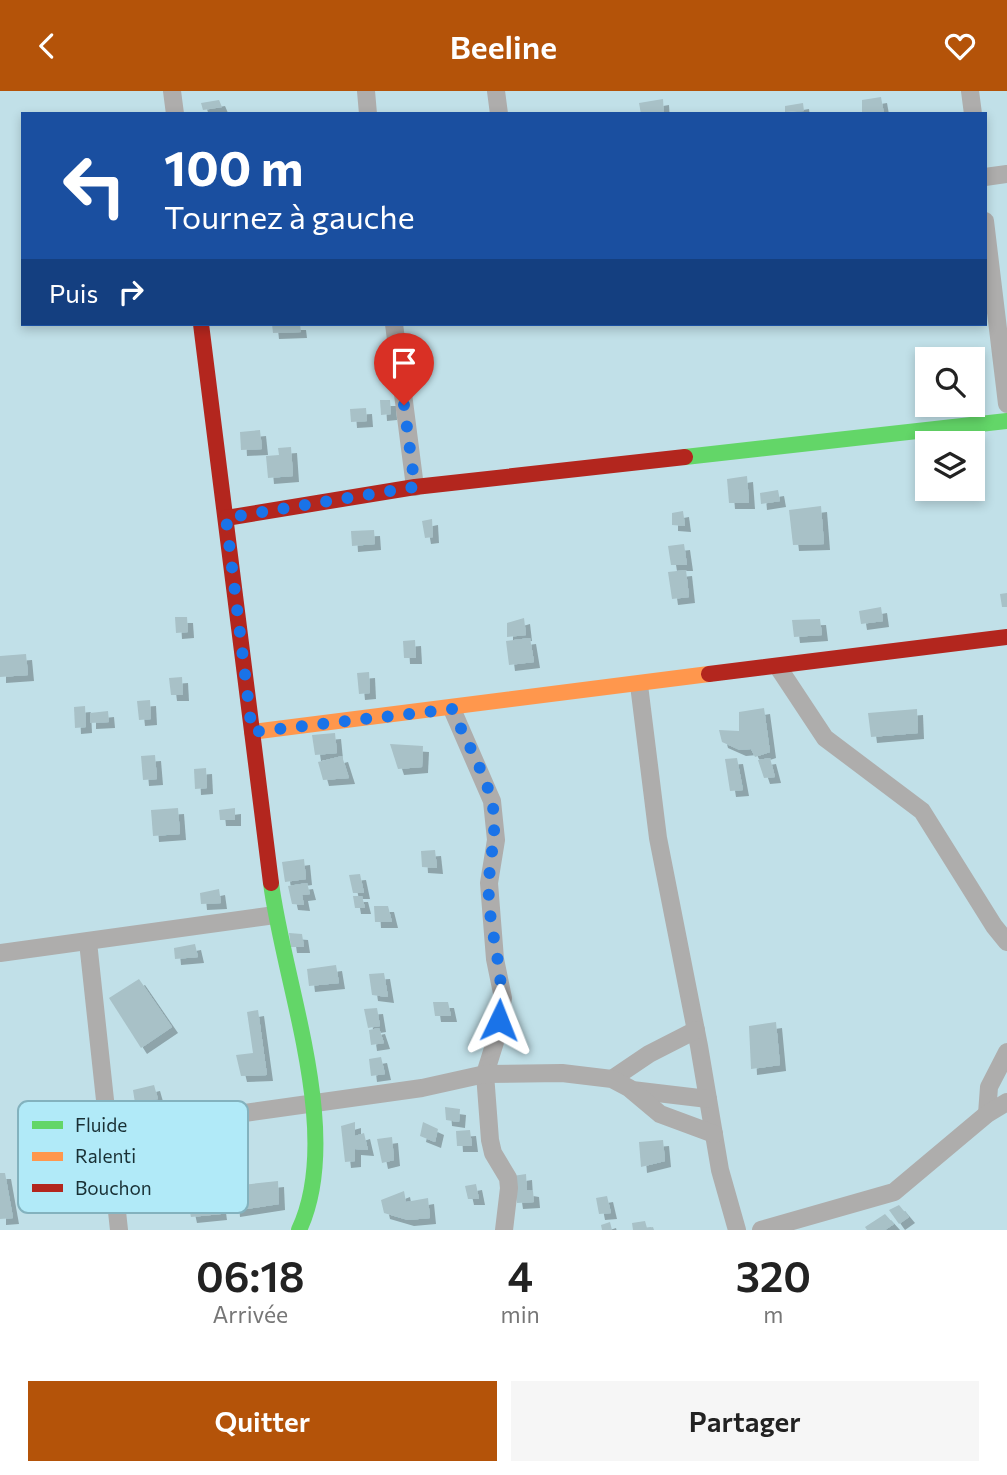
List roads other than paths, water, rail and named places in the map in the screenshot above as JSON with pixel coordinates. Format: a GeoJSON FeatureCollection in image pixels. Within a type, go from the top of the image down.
{"type":"FeatureCollection","features":[{"type":"Feature","properties":{"kind":"street"},"geometry":{"type":"LineString","coordinates":[[172,91],[175,112]]}},
{"type":"Feature","properties":{"kind":"street"},"geometry":{"type":"LineString","coordinates":[[366,91],[369,112]]}},
{"type":"Feature","properties":{"kind":"street"},"geometry":{"type":"LineString","coordinates":[[496,91],[499,112]]}},
{"type":"Feature","properties":{"kind":"street"},"geometry":{"type":"LineString","coordinates":[[970,91],[972,112]]}},
{"type":"Feature","properties":{"kind":"street"},"geometry":{"type":"LineString","coordinates":[[987,177],[1007,174]]}},
{"type":"Feature","properties":{"kind":"street"},"geometry":{"type":"LineString","coordinates":[[987,238],[1007,404]]}},
{"type":"Feature","properties":{"kind":"street"},"geometry":{"type":"LineString","coordinates":[[201,326],[275,915],[304,1046],[317,1130],[316,1157],[307,1213],[299,1230]]}},
{"type":"Feature","properties":{"kind":"street"},"geometry":{"type":"LineString","coordinates":[[394,326],[415,487]]}},
{"type":"Feature","properties":{"kind":"street"},"geometry":{"type":"LineString","coordinates":[[226,518],[415,487],[1007,421]]}},
{"type":"Feature","properties":{"kind":"street"},"geometry":{"type":"LineString","coordinates":[[252,732],[452,709],[1007,637]]}},
{"type":"Feature","properties":{"kind":"street"},"geometry":{"type":"LineString","coordinates":[[778,667],[825,739],[922,811],[1007,942]]}},
{"type":"Feature","properties":{"kind":"street"},"geometry":{"type":"LineString","coordinates":[[639,685],[658,838],[696,1030],[720,1170],[737,1230]]}},
{"type":"Feature","properties":{"kind":"street"},"geometry":{"type":"LineString","coordinates":[[452,709],[492,801],[496,840],[489,883],[495,959],[503,998],[495,1042],[485,1074],[493,1153],[508,1178],[504,1230]]}},
{"type":"Feature","properties":{"kind":"street"},"geometry":{"type":"LineString","coordinates":[[0,953],[275,915]]}},
{"type":"Feature","properties":{"kind":"street"},"geometry":{"type":"LineString","coordinates":[[88,942],[106,1101]]}},
{"type":"Feature","properties":{"kind":"street"},"geometry":{"type":"LineString","coordinates":[[612,1079],[649,1054],[696,1030]]}},
{"type":"Feature","properties":{"kind":"street"},"geometry":{"type":"LineString","coordinates":[[987,1114],[989,1087],[1007,1052]]}},
{"type":"Feature","properties":{"kind":"street"},"geometry":{"type":"LineString","coordinates":[[248,1111],[422,1088],[485,1074],[562,1073],[612,1079],[632,1090],[660,1114],[714,1134]]}},
{"type":"Feature","properties":{"kind":"street"},"geometry":{"type":"LineString","coordinates":[[632,1090],[708,1099]]}},
{"type":"Feature","properties":{"kind":"street"},"geometry":{"type":"LineString","coordinates":[[761,1230],[894,1192],[987,1114],[1007,1102]]}}]}
